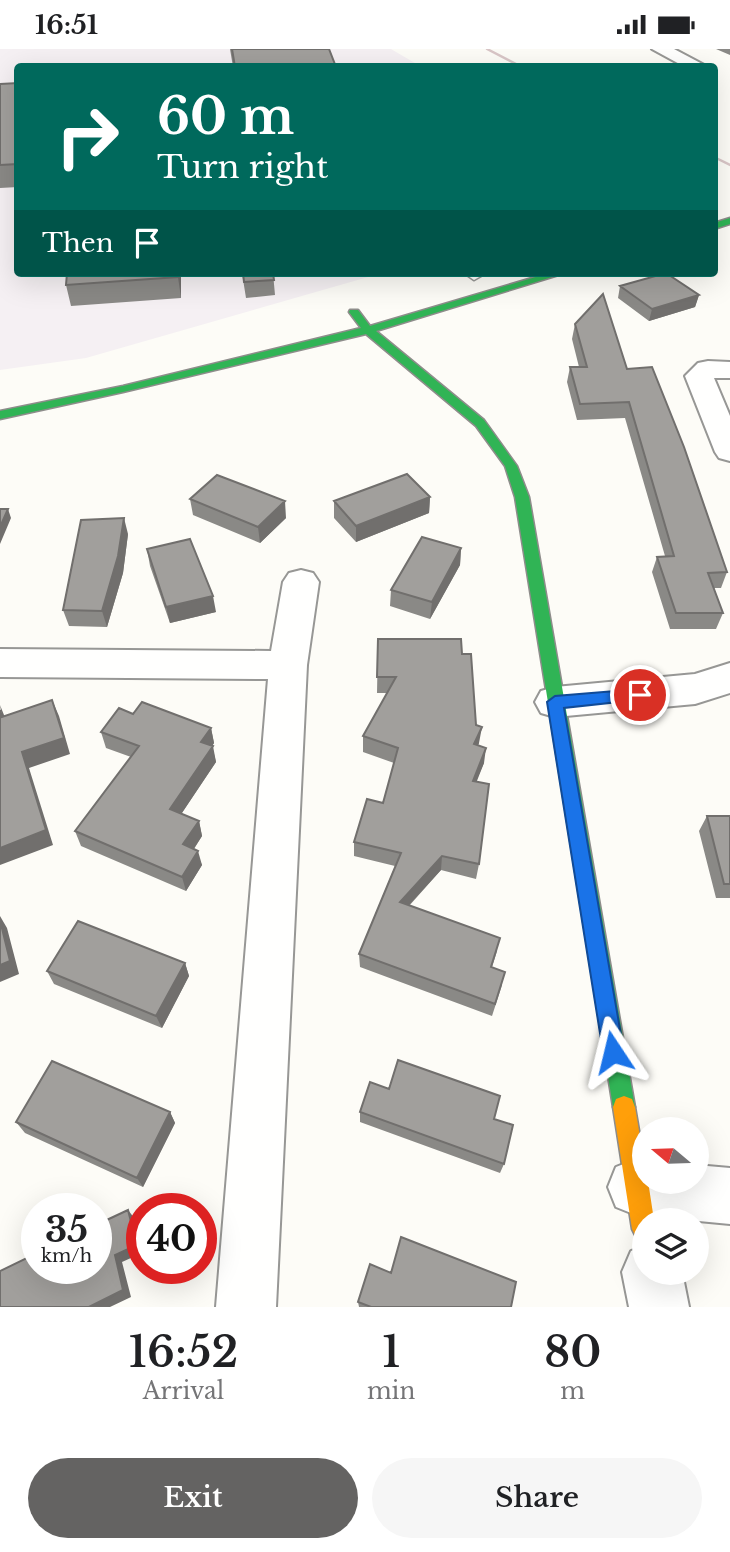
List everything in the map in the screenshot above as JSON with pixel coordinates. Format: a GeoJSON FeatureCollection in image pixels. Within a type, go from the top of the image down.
{"type":"FeatureCollection","features":[{"type":"Feature","properties":{"kind":"main road"},"geometry":{"type":"LineString","coordinates":[[0,415],[123,389],[368,330],[547,277]]}},
{"type":"Feature","properties":{"kind":"main road"},"geometry":{"type":"LineString","coordinates":[[410,365],[411,338],[415,328],[435,310]]}},
{"type":"Feature","properties":{"kind":"main road"},"geometry":{"type":"LineString","coordinates":[[354,312],[368,330],[480,423],[511,466],[522,496],[640,1208]]}},
{"type":"Feature","properties":{"kind":"main road"},"geometry":{"type":"LineString","coordinates":[[293,347],[366,350],[410,365]]}},
{"type":"Feature","properties":{"kind":"main road"},"geometry":{"type":"LineString","coordinates":[[149,366],[188,357]]}},
{"type":"Feature","properties":{"kind":"street"},"geometry":{"type":"LineString","coordinates":[[660,49],[691,63]]}},
{"type":"Feature","properties":{"kind":"street"},"geometry":{"type":"LineString","coordinates":[[730,370],[708,369],[699,376],[730,452]]}},
{"type":"Feature","properties":{"kind":"street"},"geometry":{"type":"LineString","coordinates":[[246,1307],[288,665],[301,582]]}},
{"type":"Feature","properties":{"kind":"street"},"geometry":{"type":"LineString","coordinates":[[0,663],[288,665]]}},
{"type":"Feature","properties":{"kind":"street"},"geometry":{"type":"LineString","coordinates":[[555,702],[695,689],[730,678]]}},
{"type":"Feature","properties":{"kind":"street"},"geometry":{"type":"LineString","coordinates":[[640,1208],[730,1196]]}},
{"type":"Feature","properties":{"kind":"street"},"geometry":{"type":"LineString","coordinates":[[655,1285],[659,1307]]}},
{"type":"Feature","properties":{"kind":"shaded area"},"geometry":{"type":"Polygon","coordinates":[[[0,49],[391,49],[415,63],[14,63],[14,277],[368,277],[86,358],[0,370],[0,49]]]}},
{"type":"Feature","properties":{"kind":"building"},"geometry":{"type":"Polygon","coordinates":[[[232,49],[329,49],[334,63],[234,63],[232,49]]]}},
{"type":"Feature","properties":{"kind":"building"},"geometry":{"type":"Polygon","coordinates":[[[14,83],[14,164],[0,165],[0,84],[14,83]]]}},
{"type":"Feature","properties":{"kind":"building"},"geometry":{"type":"Polygon","coordinates":[[[67,277],[178,277],[66,285],[67,277]]]}},
{"type":"Feature","properties":{"kind":"building"},"geometry":{"type":"Polygon","coordinates":[[[243,277],[274,277],[274,280],[244,282],[243,277]]]}},
{"type":"Feature","properties":{"kind":"building"},"geometry":{"type":"Polygon","coordinates":[[[652,277],[672,277],[699,295],[652,309],[620,286],[652,277]]]}},
{"type":"Feature","properties":{"kind":"building"},"geometry":{"type":"Polygon","coordinates":[[[603,294],[627,369],[652,367],[684,447],[727,572],[708,573],[723,613],[676,613],[657,557],[674,556],[629,402],[580,404],[570,367],[587,367],[575,324],[603,294]]]}},
{"type":"Feature","properties":{"kind":"building"},"geometry":{"type":"Polygon","coordinates":[[[407,474],[430,497],[356,526],[334,501],[407,474]]]}},
{"type":"Feature","properties":{"kind":"building"},"geometry":{"type":"Polygon","coordinates":[[[217,475],[285,501],[258,527],[190,499],[217,475]]]}},
{"type":"Feature","properties":{"kind":"building"},"geometry":{"type":"Polygon","coordinates":[[[0,509],[8,509],[0,527],[0,509]]]}},
{"type":"Feature","properties":{"kind":"building"},"geometry":{"type":"Polygon","coordinates":[[[124,518],[118,556],[102,611],[63,610],[81,520],[124,518]]]}},
{"type":"Feature","properties":{"kind":"building"},"geometry":{"type":"Polygon","coordinates":[[[422,537],[461,548],[432,602],[391,590],[422,537]]]}},
{"type":"Feature","properties":{"kind":"building"},"geometry":{"type":"Polygon","coordinates":[[[190,539],[213,596],[166,607],[147,549],[190,539]]]}},
{"type":"Feature","properties":{"kind":"building"},"geometry":{"type":"Polygon","coordinates":[[[378,639],[461,639],[462,654],[471,654],[476,725],[482,727],[474,744],[486,748],[473,781],[489,784],[479,864],[442,856],[400,902],[500,938],[491,967],[505,972],[495,1004],[359,954],[401,853],[354,842],[367,799],[383,803],[398,748],[363,736],[396,677],[377,677],[378,639]]]}},
{"type":"Feature","properties":{"kind":"building"},"geometry":{"type":"Polygon","coordinates":[[[52,700],[64,738],[22,752],[46,830],[0,848],[0,710],[2,717],[52,700]]]}},
{"type":"Feature","properties":{"kind":"building"},"geometry":{"type":"Polygon","coordinates":[[[142,702],[211,728],[201,742],[213,746],[170,809],[199,821],[183,844],[198,851],[182,877],[75,831],[139,746],[101,732],[119,708],[133,714],[142,702]]]}},
{"type":"Feature","properties":{"kind":"building"},"geometry":{"type":"Polygon","coordinates":[[[707,816],[730,816],[730,884],[724,884],[707,816]]]}},
{"type":"Feature","properties":{"kind":"building"},"geometry":{"type":"Polygon","coordinates":[[[0,920],[10,961],[0,965],[0,920]]]}},
{"type":"Feature","properties":{"kind":"building"},"geometry":{"type":"Polygon","coordinates":[[[78,921],[185,963],[156,1016],[47,971],[78,921]]]}},
{"type":"Feature","properties":{"kind":"building"},"geometry":{"type":"Polygon","coordinates":[[[398,1060],[500,1096],[494,1119],[513,1125],[504,1164],[360,1112],[370,1082],[389,1089],[398,1060]]]}},
{"type":"Feature","properties":{"kind":"building"},"geometry":{"type":"Polygon","coordinates":[[[52,1061],[170,1112],[137,1178],[16,1122],[52,1061]]]}},
{"type":"Feature","properties":{"kind":"building"},"geometry":{"type":"Polygon","coordinates":[[[126,1211],[126,1250],[115,1255],[123,1290],[89,1307],[0,1307],[0,1271],[21,1261],[21,1284],[112,1284],[112,1218],[126,1211]]]}},
{"type":"Feature","properties":{"kind":"building"},"geometry":{"type":"Polygon","coordinates":[[[401,1237],[516,1282],[511,1307],[371,1307],[358,1302],[370,1264],[391,1273],[401,1237]]]}},
{"type":"Feature","properties":{"kind":"railway"},"geometry":{"type":"LineString","coordinates":[[487,49],[514,63]]}},
{"type":"Feature","properties":{"kind":"railway"},"geometry":{"type":"LineString","coordinates":[[718,159],[730,165]]}},
{"type":"Feature","properties":{"kind":"traffic: fast"},"geometry":{"type":"LineString","coordinates":[[718,225],[730,221]]}},
{"type":"Feature","properties":{"kind":"traffic: fast"},"geometry":{"type":"LineString","coordinates":[[0,415],[123,389],[368,330],[547,277]]}},
{"type":"Feature","properties":{"kind":"traffic: fast"},"geometry":{"type":"LineString","coordinates":[[354,312],[368,330],[480,423],[511,466],[522,497],[624,1107]]}},
{"type":"Feature","properties":{"kind":"traffic: slow"},"geometry":{"type":"LineString","coordinates":[[624,1107],[641,1208]]}},
{"type":"Feature","properties":{"kind":"route"},"geometry":{"type":"LineString","coordinates":[[613,1052],[555,702],[640,695]]}}]}
